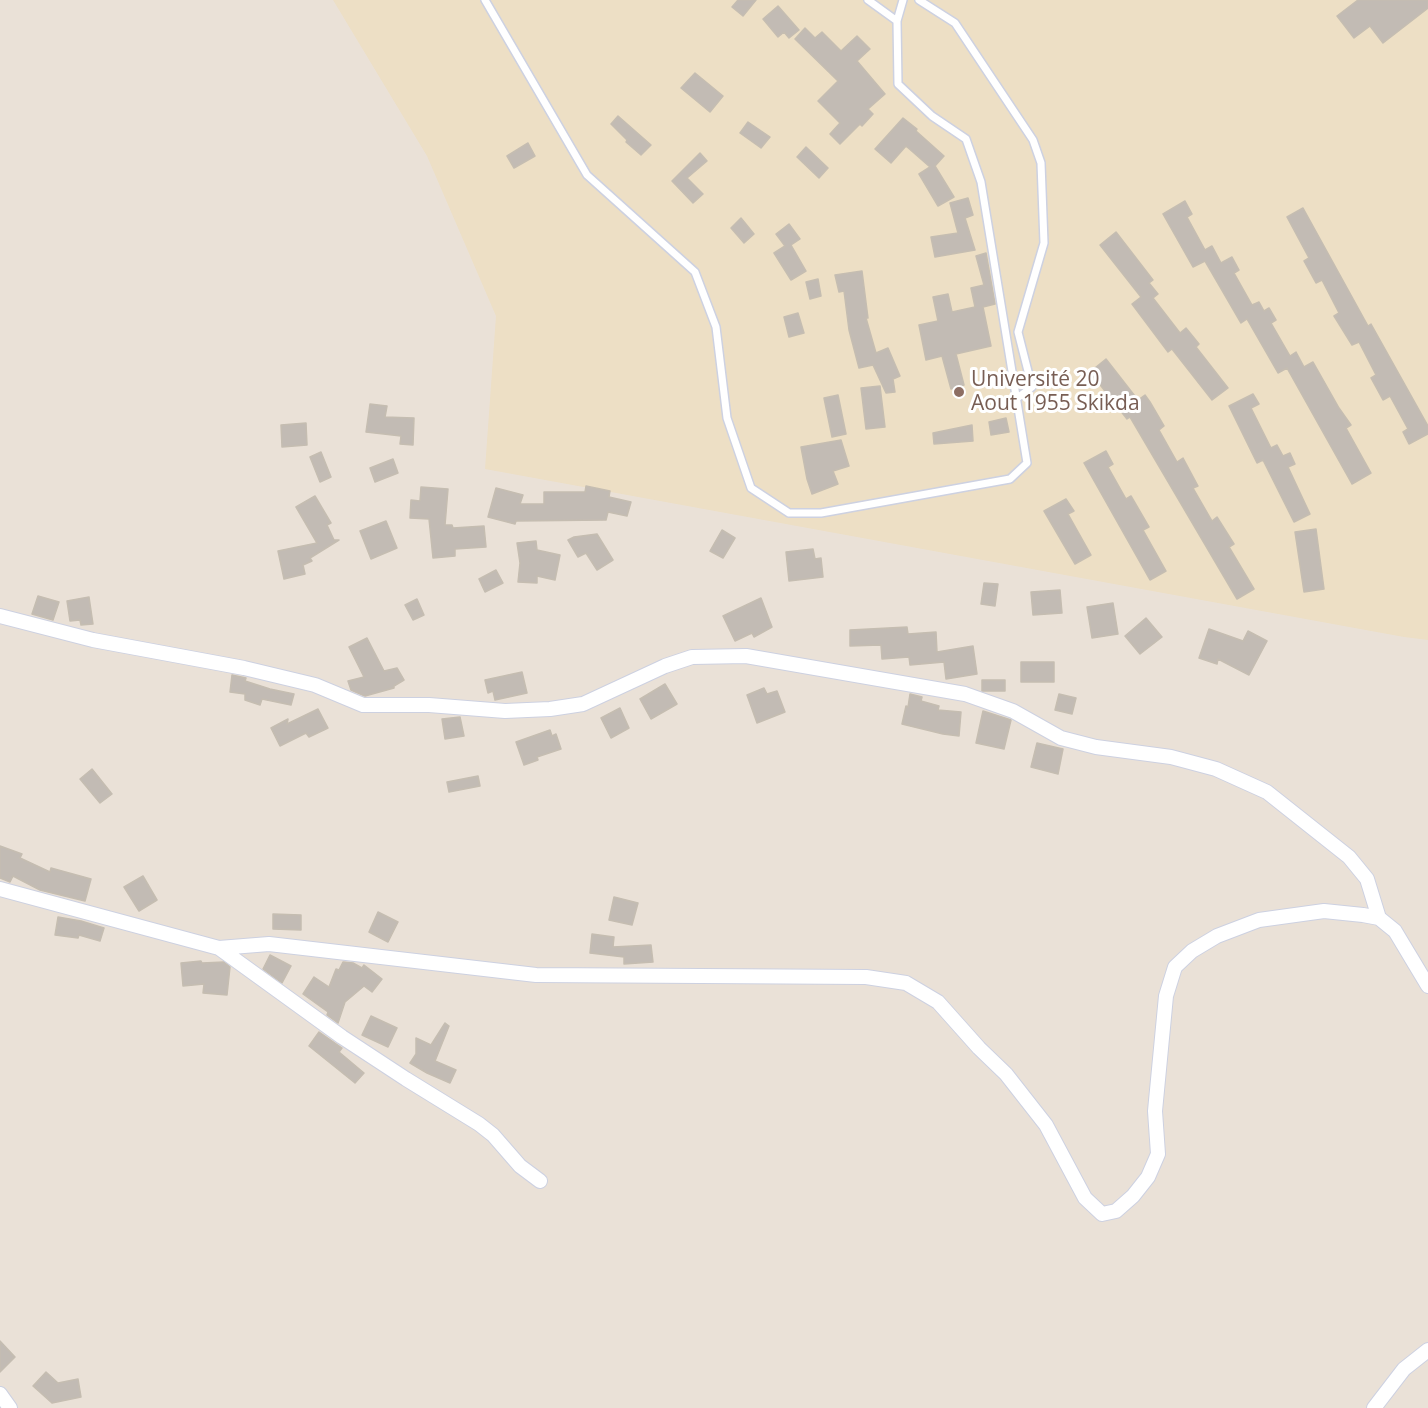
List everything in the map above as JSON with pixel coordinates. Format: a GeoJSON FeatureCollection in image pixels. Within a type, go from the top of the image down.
{"type":"FeatureCollection","features":[{"type":"Feature","properties":{"kind":"street"},"geometry":{"type":"LineString","coordinates":[[0,616],[93,640],[244,669],[315,686],[363,705],[429,705],[505,711],[550,709],[583,704],[665,666],[692,657],[746,656],[965,694],[1013,711],[1061,738],[1096,747],[1171,757],[1216,769],[1267,792],[1349,858],[1366,879],[1379,918]]}},
{"type":"Feature","properties":{"kind":"street"},"geometry":{"type":"LineString","coordinates":[[0,890],[219,948],[269,944],[536,975],[866,977],[906,983],[938,1002],[1006,1074],[1046,1125],[1085,1198],[1102,1214],[1116,1211],[1133,1196],[1148,1177],[1158,1154],[1155,1111],[1166,996],[1175,967],[1192,951],[1217,936],[1259,920],[1324,911],[1379,918],[1395,931],[1428,986]]}},
{"type":"Feature","properties":{"kind":"street"},"geometry":{"type":"LineString","coordinates":[[219,948],[342,1037],[479,1124],[493,1135],[520,1166],[540,1181]]}},
{"type":"Feature","properties":{"kind":"street"},"geometry":{"type":"LineString","coordinates":[[1374,1408],[1404,1369],[1428,1350]]}},
{"type":"Feature","properties":{"kind":"street"},"geometry":{"type":"LineString","coordinates":[[0,1394],[10,1408]]}},
{"type":"Feature","properties":{"kind":"lane"},"geometry":{"type":"LineString","coordinates":[[484,0],[587,175],[695,272],[716,327],[727,418],[751,488],[789,513],[821,513],[1010,479],[1027,463],[981,182],[966,139],[932,116],[898,84],[897,21],[903,0]]}},
{"type":"Feature","properties":{"kind":"lane"},"geometry":{"type":"LineString","coordinates":[[868,0],[897,21]]}},
{"type":"Feature","properties":{"kind":"lane"},"geometry":{"type":"LineString","coordinates":[[918,0],[955,23],[1033,140],[1041,163],[1044,243],[1018,332],[1032,387],[1016,399]]}},
{"type":"Feature","properties":{"kind":"shaded area","name":"Université 20 Aout 1955 Skikda"},"geometry":{"type":"Polygon","coordinates":[[[333,0],[1428,0],[1428,640],[485,469],[496,316],[427,156],[333,0]]]}},
{"type":"Feature","properties":{"kind":"building"},"geometry":{"type":"Polygon","coordinates":[[[738,0],[756,0],[743,16],[732,7],[738,0]]]}},
{"type":"Feature","properties":{"kind":"building"},"geometry":{"type":"Polygon","coordinates":[[[1358,0],[1428,0],[1428,8],[1383,43],[1370,26],[1354,38],[1337,16],[1358,0]]]}},
{"type":"Feature","properties":{"kind":"building"},"geometry":{"type":"Polygon","coordinates":[[[778,6],[799,30],[789,38],[784,32],[778,37],[763,19],[778,6]]]}},
{"type":"Feature","properties":{"kind":"building"},"geometry":{"type":"Polygon","coordinates":[[[805,28],[815,38],[822,32],[841,51],[857,36],[870,49],[857,61],[885,94],[868,109],[873,114],[840,144],[830,134],[840,123],[818,101],[838,81],[795,39],[805,28]]]}},
{"type":"Feature","properties":{"kind":"building"},"geometry":{"type":"Polygon","coordinates":[[[695,73],[723,96],[710,112],[681,88],[695,73]]]}},
{"type":"Feature","properties":{"kind":"building"},"geometry":{"type":"Polygon","coordinates":[[[618,116],[651,145],[641,155],[611,124],[618,116]]]}},
{"type":"Feature","properties":{"kind":"building"},"geometry":{"type":"Polygon","coordinates":[[[903,118],[944,156],[935,166],[954,197],[938,206],[919,174],[930,167],[906,146],[891,163],[875,149],[903,118]]]}},
{"type":"Feature","properties":{"kind":"building"},"geometry":{"type":"Polygon","coordinates":[[[748,122],[770,137],[761,148],[740,133],[748,122]]]}},
{"type":"Feature","properties":{"kind":"building"},"geometry":{"type":"Polygon","coordinates":[[[528,143],[535,156],[514,168],[507,156],[528,143]]]}},
{"type":"Feature","properties":{"kind":"building"},"geometry":{"type":"Polygon","coordinates":[[[806,147],[828,168],[819,178],[797,157],[806,147]]]}},
{"type":"Feature","properties":{"kind":"building"},"geometry":{"type":"Polygon","coordinates":[[[700,153],[707,161],[687,178],[703,194],[693,203],[672,181],[700,153]]]}},
{"type":"Feature","properties":{"kind":"building"},"geometry":{"type":"Polygon","coordinates":[[[968,198],[973,215],[965,218],[975,250],[935,257],[931,237],[958,233],[950,203],[968,198]]]}},
{"type":"Feature","properties":{"kind":"building"},"geometry":{"type":"Polygon","coordinates":[[[1185,201],[1192,214],[1187,217],[1205,250],[1212,246],[1221,263],[1232,257],[1239,270],[1234,273],[1252,305],[1259,302],[1264,311],[1269,308],[1276,320],[1271,323],[1290,356],[1296,352],[1304,367],[1313,362],[1351,425],[1346,428],[1371,473],[1352,484],[1287,368],[1278,373],[1247,319],[1241,323],[1205,261],[1193,267],[1163,214],[1185,201]]]}},
{"type":"Feature","properties":{"kind":"building"},"geometry":{"type":"Polygon","coordinates":[[[1303,208],[1368,326],[1371,324],[1428,426],[1428,434],[1409,444],[1403,432],[1408,429],[1390,396],[1383,400],[1371,378],[1376,375],[1359,342],[1352,345],[1334,316],[1339,313],[1322,280],[1316,283],[1304,261],[1309,258],[1287,217],[1303,208]]]}},
{"type":"Feature","properties":{"kind":"building"},"geometry":{"type":"Polygon","coordinates":[[[741,218],[754,234],[744,243],[731,228],[741,218]]]}},
{"type":"Feature","properties":{"kind":"building"},"geometry":{"type":"Polygon","coordinates":[[[789,224],[800,239],[791,245],[806,271],[791,280],[774,253],[785,246],[776,234],[789,224]]]}},
{"type":"Feature","properties":{"kind":"building"},"geometry":{"type":"Polygon","coordinates":[[[1116,232],[1153,280],[1149,283],[1158,294],[1153,298],[1180,333],[1186,328],[1199,344],[1196,347],[1228,388],[1212,400],[1172,349],[1168,352],[1132,304],[1141,297],[1100,245],[1116,232]]]}},
{"type":"Feature","properties":{"kind":"building"},"geometry":{"type":"Polygon","coordinates":[[[986,253],[995,304],[983,307],[991,346],[956,354],[964,385],[951,389],[942,356],[926,360],[919,325],[938,321],[933,297],[948,294],[952,312],[975,307],[971,288],[984,285],[976,256],[986,253]]]}},
{"type":"Feature","properties":{"kind":"building"},"geometry":{"type":"Polygon","coordinates":[[[862,271],[868,318],[866,318],[876,353],[888,348],[900,376],[893,379],[895,392],[886,393],[873,365],[859,368],[849,330],[844,291],[839,292],[835,275],[862,271]]]}},
{"type":"Feature","properties":{"kind":"building"},"geometry":{"type":"Polygon","coordinates":[[[818,279],[821,296],[810,299],[806,282],[818,279]]]}},
{"type":"Feature","properties":{"kind":"building"},"geometry":{"type":"Polygon","coordinates":[[[798,313],[804,333],[789,337],[784,317],[798,313]]]}},
{"type":"Feature","properties":{"kind":"building"},"geometry":{"type":"Polygon","coordinates":[[[1106,359],[1138,400],[1145,395],[1150,402],[1164,426],[1159,430],[1177,462],[1183,458],[1198,486],[1193,488],[1212,521],[1217,517],[1234,544],[1229,547],[1254,589],[1237,599],[1130,417],[1127,419],[1090,372],[1106,359]]]}},
{"type":"Feature","properties":{"kind":"building"},"geometry":{"type":"Polygon","coordinates":[[[880,386],[885,427],[866,429],[861,388],[880,386]]]}},
{"type":"Feature","properties":{"kind":"building"},"geometry":{"type":"Polygon","coordinates":[[[1253,394],[1259,404],[1251,408],[1271,448],[1277,445],[1283,456],[1290,453],[1295,464],[1288,467],[1310,514],[1294,522],[1263,460],[1257,463],[1229,406],[1253,394]]]}},
{"type":"Feature","properties":{"kind":"building"},"geometry":{"type":"Polygon","coordinates":[[[838,395],[846,434],[832,437],[824,398],[838,395]]]}},
{"type":"Feature","properties":{"kind":"building"},"geometry":{"type":"Polygon","coordinates":[[[370,404],[387,406],[385,417],[414,418],[413,445],[400,444],[401,436],[366,432],[370,404]]]}},
{"type":"Feature","properties":{"kind":"building"},"geometry":{"type":"Polygon","coordinates":[[[1006,418],[1009,432],[991,435],[989,422],[1006,418]]]}},
{"type":"Feature","properties":{"kind":"building"},"geometry":{"type":"Polygon","coordinates":[[[306,423],[307,445],[282,447],[281,425],[306,423]]]}},
{"type":"Feature","properties":{"kind":"building"},"geometry":{"type":"Polygon","coordinates":[[[972,425],[973,441],[934,444],[933,433],[972,425]]]}},
{"type":"Feature","properties":{"kind":"building"},"geometry":{"type":"Polygon","coordinates":[[[841,440],[849,466],[833,471],[838,484],[812,494],[801,447],[841,440]]]}},
{"type":"Feature","properties":{"kind":"building"},"geometry":{"type":"Polygon","coordinates":[[[1106,451],[1113,464],[1108,467],[1126,499],[1131,496],[1149,527],[1143,530],[1166,571],[1150,580],[1084,463],[1106,451]]]}},
{"type":"Feature","properties":{"kind":"building"},"geometry":{"type":"Polygon","coordinates":[[[321,452],[331,477],[320,482],[310,457],[321,452]]]}},
{"type":"Feature","properties":{"kind":"building"},"geometry":{"type":"Polygon","coordinates":[[[393,459],[398,473],[375,482],[370,468],[393,459]]]}},
{"type":"Feature","properties":{"kind":"building"},"geometry":{"type":"Polygon","coordinates":[[[586,486],[610,491],[609,497],[631,502],[627,516],[608,512],[606,520],[516,521],[515,524],[488,517],[496,488],[523,495],[520,504],[544,504],[544,492],[585,492],[586,486]]]}},
{"type":"Feature","properties":{"kind":"building"},"geometry":{"type":"Polygon","coordinates":[[[421,487],[448,489],[445,525],[452,525],[453,528],[484,526],[486,547],[455,549],[455,556],[433,558],[429,519],[410,518],[411,500],[420,501],[421,487]]]}},
{"type":"Feature","properties":{"kind":"building"},"geometry":{"type":"Polygon","coordinates":[[[315,496],[331,523],[327,525],[334,540],[339,540],[310,558],[312,561],[303,565],[305,574],[284,579],[278,551],[317,543],[296,507],[315,496]]]}},
{"type":"Feature","properties":{"kind":"building"},"geometry":{"type":"Polygon","coordinates":[[[1066,499],[1074,511],[1068,514],[1091,555],[1075,564],[1044,511],[1066,499]]]}},
{"type":"Feature","properties":{"kind":"building"},"geometry":{"type":"Polygon","coordinates":[[[386,521],[397,548],[371,559],[360,531],[386,521]]]}},
{"type":"Feature","properties":{"kind":"building"},"geometry":{"type":"Polygon","coordinates":[[[1316,529],[1324,589],[1304,592],[1295,532],[1316,529]]]}},
{"type":"Feature","properties":{"kind":"building"},"geometry":{"type":"Polygon","coordinates":[[[722,530],[735,538],[723,558],[710,551],[722,530]]]}},
{"type":"Feature","properties":{"kind":"building"},"geometry":{"type":"Polygon","coordinates":[[[597,534],[613,560],[597,570],[586,553],[578,557],[568,540],[597,534]]]}},
{"type":"Feature","properties":{"kind":"building"},"geometry":{"type":"Polygon","coordinates":[[[536,541],[537,550],[560,555],[555,580],[537,576],[537,583],[518,582],[520,563],[517,543],[536,541]]]}},
{"type":"Feature","properties":{"kind":"building"},"geometry":{"type":"Polygon","coordinates":[[[813,549],[815,559],[821,558],[823,577],[789,581],[786,552],[813,549]]]}},
{"type":"Feature","properties":{"kind":"building"},"geometry":{"type":"Polygon","coordinates":[[[496,570],[503,583],[485,592],[479,579],[496,570]]]}},
{"type":"Feature","properties":{"kind":"building"},"geometry":{"type":"Polygon","coordinates":[[[984,583],[998,584],[995,606],[981,604],[984,583]]]}},
{"type":"Feature","properties":{"kind":"building"},"geometry":{"type":"Polygon","coordinates":[[[1060,590],[1062,613],[1033,615],[1031,592],[1060,590]]]}},
{"type":"Feature","properties":{"kind":"building"},"geometry":{"type":"Polygon","coordinates":[[[38,596],[59,602],[53,620],[32,614],[38,596]]]}},
{"type":"Feature","properties":{"kind":"building"},"geometry":{"type":"Polygon","coordinates":[[[89,597],[93,624],[81,625],[80,620],[70,621],[67,601],[89,597]]]}},
{"type":"Feature","properties":{"kind":"building"},"geometry":{"type":"Polygon","coordinates":[[[761,598],[772,627],[754,637],[752,633],[735,641],[723,616],[761,598]]]}},
{"type":"Feature","properties":{"kind":"building"},"geometry":{"type":"Polygon","coordinates":[[[417,599],[424,615],[413,620],[405,605],[417,599]]]}},
{"type":"Feature","properties":{"kind":"building"},"geometry":{"type":"Polygon","coordinates":[[[1113,603],[1118,634],[1092,638],[1087,607],[1113,603]]]}},
{"type":"Feature","properties":{"kind":"building"},"geometry":{"type":"Polygon","coordinates":[[[1146,618],[1162,637],[1140,654],[1125,636],[1146,618]]]}},
{"type":"Feature","properties":{"kind":"building"},"geometry":{"type":"Polygon","coordinates":[[[907,627],[908,634],[936,632],[937,652],[973,646],[977,674],[946,679],[944,662],[910,665],[909,657],[882,659],[881,645],[850,646],[850,630],[907,627]]]}},
{"type":"Feature","properties":{"kind":"building"},"geometry":{"type":"Polygon","coordinates":[[[1209,629],[1243,641],[1248,631],[1267,641],[1249,675],[1218,659],[1217,664],[1199,658],[1209,629]]]}},
{"type":"Feature","properties":{"kind":"building"},"geometry":{"type":"Polygon","coordinates":[[[367,638],[384,671],[397,668],[404,680],[394,688],[365,696],[351,690],[348,681],[364,677],[349,647],[367,638]]]}},
{"type":"Feature","properties":{"kind":"building"},"geometry":{"type":"Polygon","coordinates":[[[1021,662],[1054,662],[1054,682],[1021,682],[1021,662]]]}},
{"type":"Feature","properties":{"kind":"building"},"geometry":{"type":"Polygon","coordinates":[[[522,672],[527,693],[495,700],[493,691],[488,693],[485,680],[522,672]]]}},
{"type":"Feature","properties":{"kind":"building"},"geometry":{"type":"Polygon","coordinates":[[[232,675],[246,678],[245,681],[270,689],[294,694],[291,705],[262,699],[260,705],[245,700],[245,694],[230,692],[232,675]]]}},
{"type":"Feature","properties":{"kind":"building"},"geometry":{"type":"Polygon","coordinates":[[[982,680],[1005,680],[1005,691],[982,691],[982,680]]]}},
{"type":"Feature","properties":{"kind":"building"},"geometry":{"type":"Polygon","coordinates":[[[665,684],[677,704],[651,719],[640,699],[665,684]]]}},
{"type":"Feature","properties":{"kind":"building"},"geometry":{"type":"Polygon","coordinates":[[[764,688],[767,694],[777,691],[785,712],[757,723],[747,695],[764,688]]]}},
{"type":"Feature","properties":{"kind":"building"},"geometry":{"type":"Polygon","coordinates":[[[910,694],[922,697],[921,701],[939,706],[938,710],[961,712],[959,736],[902,724],[910,694]]]}},
{"type":"Feature","properties":{"kind":"building"},"geometry":{"type":"Polygon","coordinates":[[[1059,694],[1076,698],[1072,714],[1055,710],[1059,694]]]}},
{"type":"Feature","properties":{"kind":"building"},"geometry":{"type":"Polygon","coordinates":[[[620,708],[629,728],[611,738],[601,718],[620,708]]]}},
{"type":"Feature","properties":{"kind":"building"},"geometry":{"type":"Polygon","coordinates":[[[318,709],[328,728],[309,737],[306,733],[280,746],[271,728],[288,719],[287,724],[318,709]]]}},
{"type":"Feature","properties":{"kind":"building"},"geometry":{"type":"Polygon","coordinates":[[[983,711],[1011,720],[1004,749],[976,743],[983,711]]]}},
{"type":"Feature","properties":{"kind":"building"},"geometry":{"type":"Polygon","coordinates":[[[460,717],[464,736],[445,739],[442,719],[460,717]]]}},
{"type":"Feature","properties":{"kind":"building"},"geometry":{"type":"Polygon","coordinates":[[[550,730],[552,736],[556,734],[561,749],[537,757],[538,760],[524,765],[516,742],[550,730]]]}},
{"type":"Feature","properties":{"kind":"building"},"geometry":{"type":"Polygon","coordinates":[[[1037,743],[1063,749],[1058,774],[1031,767],[1037,743]]]}},
{"type":"Feature","properties":{"kind":"building"},"geometry":{"type":"Polygon","coordinates":[[[92,769],[112,794],[100,803],[80,779],[92,769]]]}},
{"type":"Feature","properties":{"kind":"building"},"geometry":{"type":"Polygon","coordinates":[[[478,776],[480,786],[449,792],[447,782],[478,776]]]}},
{"type":"Feature","properties":{"kind":"building"},"geometry":{"type":"Polygon","coordinates":[[[0,846],[22,854],[20,858],[50,872],[51,868],[91,879],[85,901],[40,890],[13,876],[10,882],[0,878],[0,846]]]}},
{"type":"Feature","properties":{"kind":"building"},"geometry":{"type":"Polygon","coordinates":[[[143,876],[157,900],[139,911],[124,887],[143,876]]]}},
{"type":"Feature","properties":{"kind":"building"},"geometry":{"type":"Polygon","coordinates":[[[614,897],[638,903],[632,925],[609,920],[614,897]]]}},
{"type":"Feature","properties":{"kind":"building"},"geometry":{"type":"Polygon","coordinates":[[[378,912],[398,922],[388,942],[369,932],[378,912]]]}},
{"type":"Feature","properties":{"kind":"building"},"geometry":{"type":"Polygon","coordinates":[[[273,914],[301,915],[301,930],[273,929],[273,914]]]}},
{"type":"Feature","properties":{"kind":"building"},"geometry":{"type":"Polygon","coordinates":[[[58,917],[104,928],[100,941],[79,935],[78,938],[55,935],[58,917]]]}},
{"type":"Feature","properties":{"kind":"building"},"geometry":{"type":"Polygon","coordinates":[[[592,934],[614,937],[613,947],[651,945],[653,962],[624,964],[624,957],[590,953],[592,934]]]}},
{"type":"Feature","properties":{"kind":"building"},"geometry":{"type":"Polygon","coordinates":[[[270,955],[291,966],[282,983],[263,969],[270,955]]]}},
{"type":"Feature","properties":{"kind":"building"},"geometry":{"type":"Polygon","coordinates":[[[201,961],[202,963],[224,962],[230,967],[227,995],[203,993],[204,984],[183,986],[181,963],[201,961]]]}},
{"type":"Feature","properties":{"kind":"building"},"geometry":{"type":"Polygon","coordinates":[[[343,962],[353,963],[362,968],[364,965],[382,979],[372,992],[364,986],[345,1002],[338,1023],[327,1015],[328,1012],[303,994],[314,977],[329,987],[336,969],[339,970],[343,962]]]}},
{"type":"Feature","properties":{"kind":"building"},"geometry":{"type":"Polygon","coordinates":[[[371,1016],[397,1028],[388,1047],[362,1035],[371,1016]]]}},
{"type":"Feature","properties":{"kind":"building"},"geometry":{"type":"Polygon","coordinates":[[[445,1023],[449,1026],[435,1061],[456,1070],[450,1083],[410,1063],[416,1054],[416,1038],[431,1045],[445,1023]]]}},
{"type":"Feature","properties":{"kind":"building"},"geometry":{"type":"Polygon","coordinates":[[[319,1032],[342,1048],[339,1052],[364,1073],[355,1083],[309,1046],[319,1032]]]}},
{"type":"Feature","properties":{"kind":"building"},"geometry":{"type":"Polygon","coordinates":[[[0,1341],[15,1357],[0,1372],[0,1341]]]}},
{"type":"Feature","properties":{"kind":"building"},"geometry":{"type":"Polygon","coordinates":[[[46,1372],[58,1383],[78,1379],[81,1397],[52,1403],[33,1386],[46,1372]]]}},
{"type":"Feature","properties":{"kind":"place","name":"Université 20 Aout 1955 Skikda"},"geometry":{"type":"Point","coordinates":[959,392]}}]}
